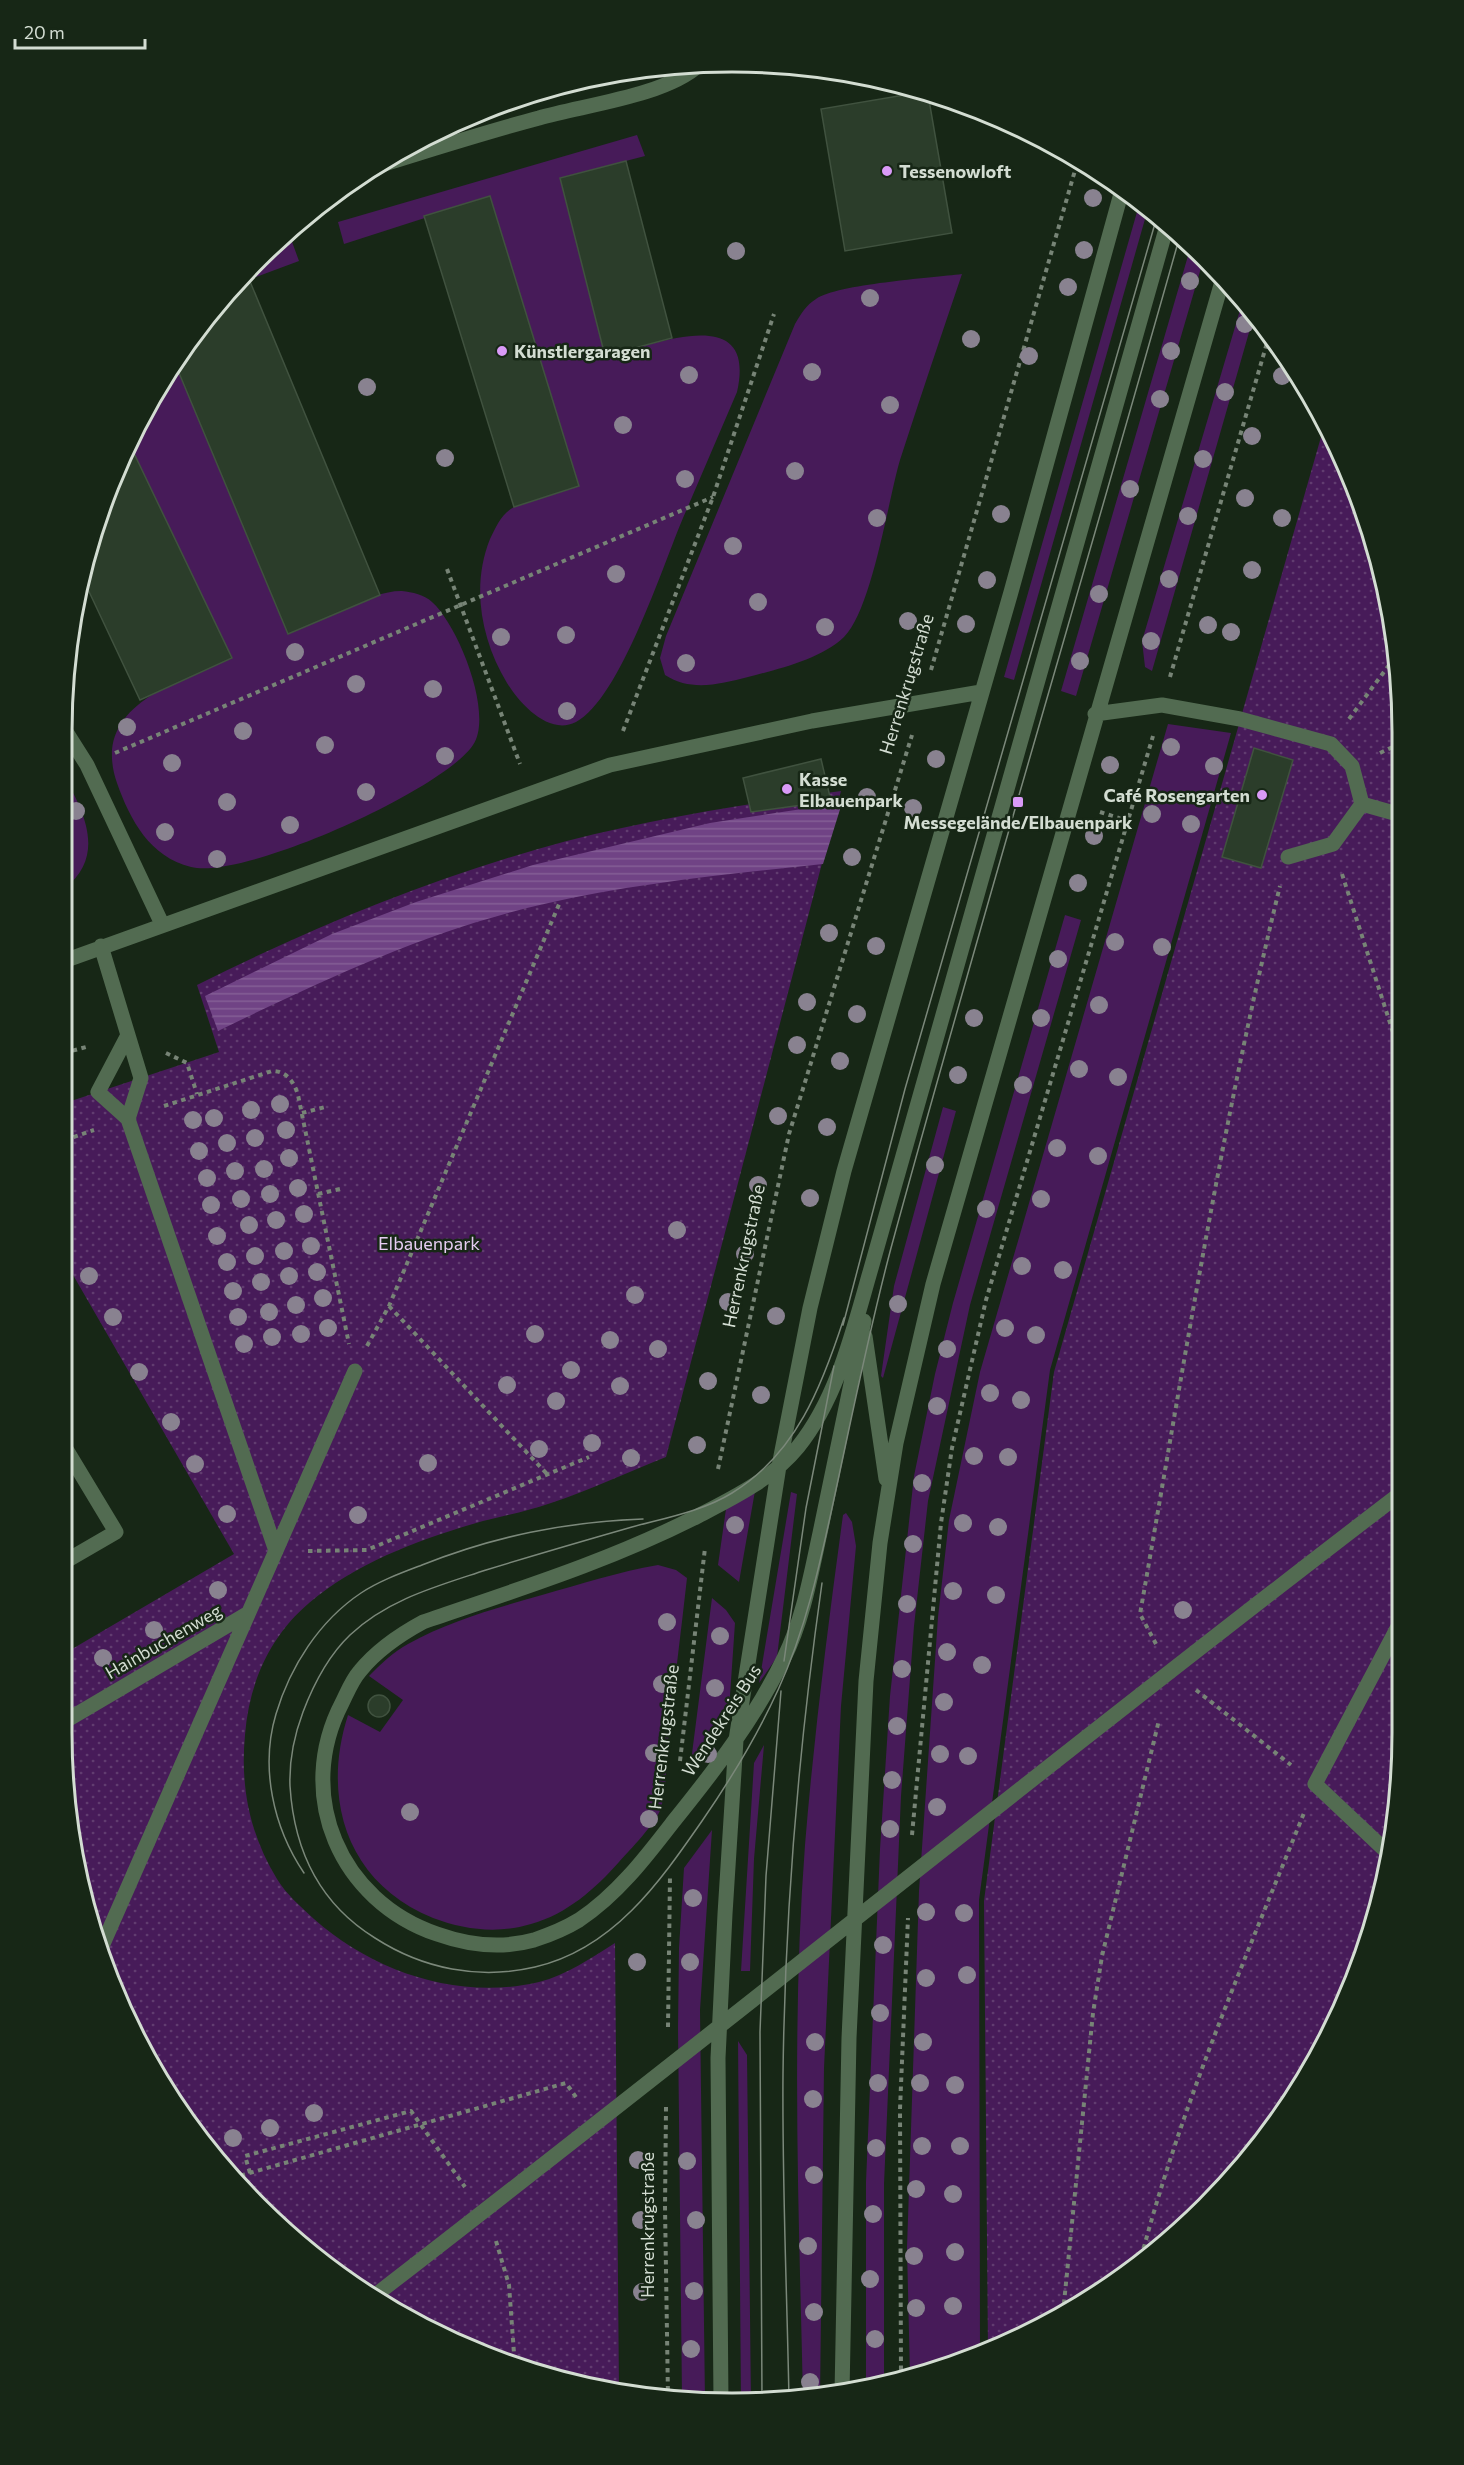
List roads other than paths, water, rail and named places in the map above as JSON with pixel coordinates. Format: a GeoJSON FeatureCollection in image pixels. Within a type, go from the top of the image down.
{"type":"FeatureCollection","features":[{"type":"Feature","properties":{"kind":"street"},"geometry":{"type":"LineString","coordinates":[[407,157],[539,118],[650,90],[686,73]]}},
{"type":"Feature","properties":{"kind":"street"},"geometry":{"type":"LineString","coordinates":[[722,2393],[717,2058],[736,1740],[779,1466],[810,1308],[844,1171],[1120,198]]}},
{"type":"Feature","properties":{"kind":"street"},"geometry":{"type":"LineString","coordinates":[[888,1494],[864,1321],[870,1272],[1165,234]]}},
{"type":"Feature","properties":{"kind":"street"},"geometry":{"type":"LineString","coordinates":[[842,2383],[847,2084],[860,1768],[866,1681],[888,1494],[906,1392],[933,1284],[1095,714],[1220,288]]}},
{"type":"Feature","properties":{"kind":"street"},"geometry":{"type":"LineString","coordinates":[[72,958],[610,765],[812,721],[981,692]]}},
{"type":"Feature","properties":{"kind":"street"},"geometry":{"type":"LineString","coordinates":[[1095,714],[1162,705],[1240,720],[1331,744],[1352,765],[1362,804]]}},
{"type":"Feature","properties":{"kind":"street"},"geometry":{"type":"LineString","coordinates":[[72,741],[87,765],[162,924]]}},
{"type":"Feature","properties":{"kind":"street"},"geometry":{"type":"LineString","coordinates":[[1362,804],[1392,812]]}},
{"type":"Feature","properties":{"kind":"street"},"geometry":{"type":"LineString","coordinates":[[1288,857],[1333,844],[1362,804]]}},
{"type":"Feature","properties":{"kind":"street"},"geometry":{"type":"LineString","coordinates":[[101,946],[141,1078],[128,1119]]}},
{"type":"Feature","properties":{"kind":"street"},"geometry":{"type":"LineString","coordinates":[[128,1035],[98,1092],[128,1119],[276,1551]]}},
{"type":"Feature","properties":{"kind":"street","name":"Wendekreis Bus"},"geometry":{"type":"LineString","coordinates":[[864,1321],[816,1551],[799,1616],[785,1657],[736,1740],[673,1823],[638,1866],[598,1905],[578,1921],[532,1940],[493,1945],[470,1944],[425,1930],[399,1918],[362,1885],[348,1867],[330,1825],[325,1804],[323,1761],[327,1738],[337,1712],[358,1673],[399,1635],[423,1622],[599,1562],[639,1545],[732,1499],[779,1466],[804,1440],[826,1402],[870,1272]]}},
{"type":"Feature","properties":{"kind":"street"},"geometry":{"type":"LineString","coordinates":[[105,1939],[355,1371]]}},
{"type":"Feature","properties":{"kind":"street"},"geometry":{"type":"LineString","coordinates":[[72,1459],[116,1532],[72,1558]]}},
{"type":"Feature","properties":{"kind":"street"},"geometry":{"type":"LineString","coordinates":[[380,2291],[599,2123],[1170,1669],[1392,1500]]}},
{"type":"Feature","properties":{"kind":"street","name":"Hainbuchenweg"},"geometry":{"type":"LineString","coordinates":[[72,1717],[247,1614]]}},
{"type":"Feature","properties":{"kind":"street"},"geometry":{"type":"LineString","coordinates":[[1381,1847],[1315,1784],[1392,1638]]}},
{"type":"Feature","properties":{"kind":"tram line"},"geometry":{"type":"LineString","coordinates":[[843,1325],[905,1089],[1154,225]]}},
{"type":"Feature","properties":{"kind":"tram line"},"geometry":{"type":"LineString","coordinates":[[844,1318],[816,1393],[790,1438],[773,1459],[732,1493],[696,1509],[504,1564],[414,1595],[365,1623],[335,1652],[317,1680],[300,1721],[291,1757],[290,1786],[297,1832],[313,1873],[339,1909],[356,1924],[393,1949],[412,1957],[432,1964],[472,1972],[514,1971],[535,1967],[563,1958],[588,1945],[632,1910],[669,1867],[723,1789],[770,1707],[789,1665],[806,1615],[826,1537],[869,1337],[891,1248],[961,996],[1177,245]]}},
{"type":"Feature","properties":{"kind":"tram line"},"geometry":{"type":"LineString","coordinates":[[784,1661],[806,1508],[834,1366]]}},
{"type":"Feature","properties":{"kind":"tram line"},"geometry":{"type":"LineString","coordinates":[[304,1873],[284,1836],[272,1796],[269,1755],[271,1734],[289,1679],[308,1646],[332,1617],[361,1593],[383,1581],[476,1546],[558,1527],[643,1519]]}},
{"type":"Feature","properties":{"kind":"tram line"},"geometry":{"type":"LineString","coordinates":[[789,2390],[784,2196],[784,2012],[790,1889],[800,1766],[822,1583]]}},
{"type":"Feature","properties":{"kind":"tram line"},"geometry":{"type":"LineString","coordinates":[[762,2392],[760,2032],[766,1876],[781,1691]]}},
{"type":"Feature","properties":{"kind":"place","name":"Tessenowloft"},"geometry":{"type":"Point","coordinates":[887,171]}},
{"type":"Feature","properties":{"kind":"place","name":"Künstlergaragen"},"geometry":{"type":"Point","coordinates":[502,351]}},
{"type":"Feature","properties":{"kind":"place","name":"Kasse Elbauenpark"},"geometry":{"type":"Point","coordinates":[787,789]}},
{"type":"Feature","properties":{"kind":"place","name":"Café Rosengarten"},"geometry":{"type":"Point","coordinates":[1262,795]}},
{"type":"Feature","properties":{"kind":"place","name":"Messegelände/Elbauenpark"},"geometry":{"type":"Point","coordinates":[1018,802]}},
{"type":"Feature","properties":{"kind":"park label","name":"Elbauenpark"},"geometry":{"type":"Point","coordinates":[429,1243]}}]}
